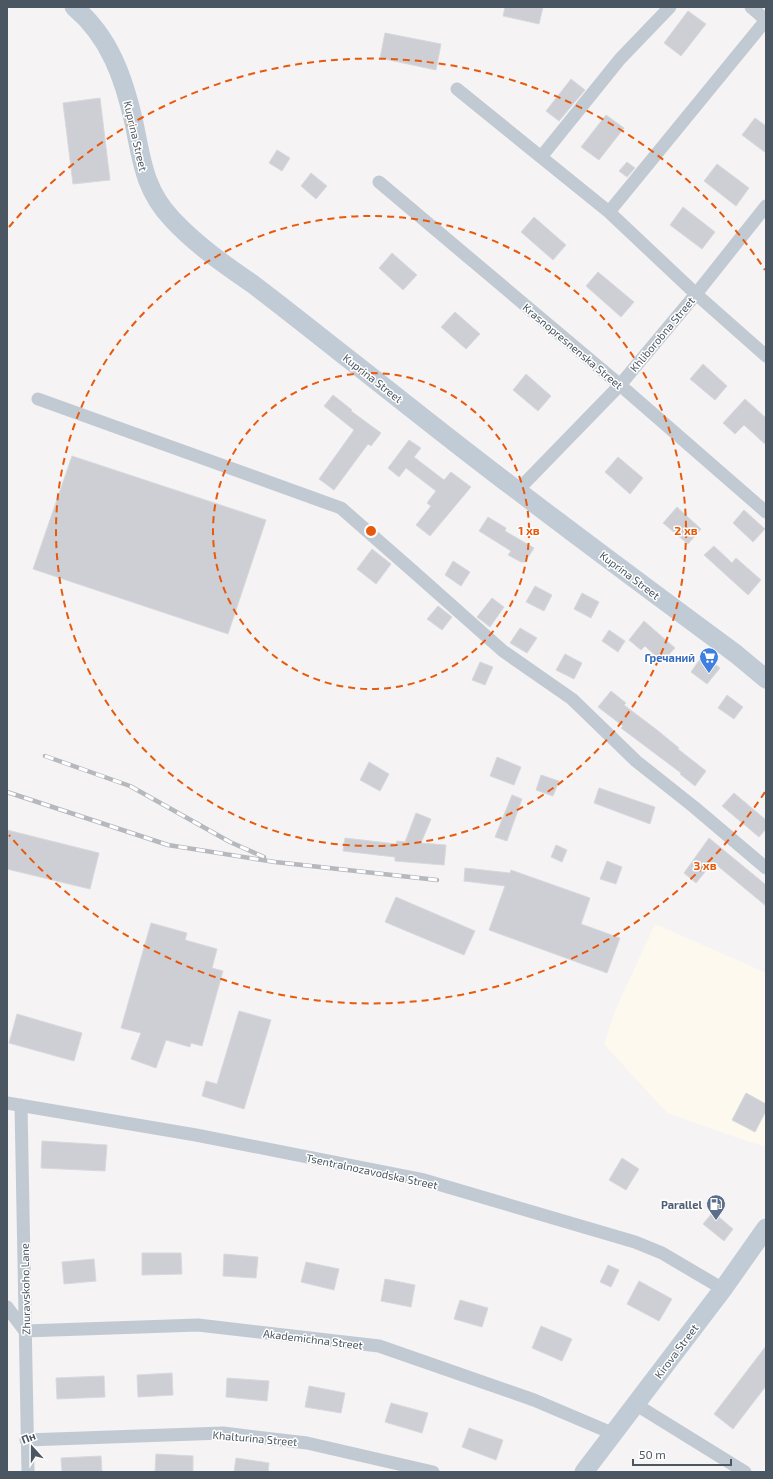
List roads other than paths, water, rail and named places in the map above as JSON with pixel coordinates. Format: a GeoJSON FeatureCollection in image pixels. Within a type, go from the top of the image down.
{"type":"FeatureCollection","features":[{"type":"Feature","properties":{"kind":"main road","name":"Kuprina Street"},"geometry":{"type":"LineString","coordinates":[[74,7],[87,18],[97,30],[106,44],[121,76],[134,120],[144,173],[154,194],[171,218],[200,246],[275,301],[518,491],[730,649],[766,679]]}},
{"type":"Feature","properties":{"kind":"main road","name":"Kirova Street"},"geometry":{"type":"LineString","coordinates":[[584,1472],[723,1289],[766,1228]]}},
{"type":"Feature","properties":{"kind":"street"},"geometry":{"type":"LineString","coordinates":[[541,157],[620,59],[670,7]]}},
{"type":"Feature","properties":{"kind":"street"},"geometry":{"type":"LineString","coordinates":[[609,212],[766,20],[751,7]]}},
{"type":"Feature","properties":{"kind":"street"},"geometry":{"type":"LineString","coordinates":[[457,89],[609,212],[696,294],[766,356]]}},
{"type":"Feature","properties":{"kind":"street","name":"Krasnopresnenska Street"},"geometry":{"type":"LineString","coordinates":[[379,182],[620,385],[766,512]]}},
{"type":"Feature","properties":{"kind":"street","name":"Khliborobna Street"},"geometry":{"type":"LineString","coordinates":[[518,491],[620,385],[696,294],[766,206]]}},
{"type":"Feature","properties":{"kind":"street"},"geometry":{"type":"LineString","coordinates":[[38,399],[341,508],[503,651],[572,699],[636,761],[694,807],[766,868]]}},
{"type":"Feature","properties":{"kind":"street","name":"Tsentralnozavodska Street"},"geometry":{"type":"LineString","coordinates":[[7,1102],[196,1135],[424,1180],[635,1242],[662,1253],[723,1289]]}},
{"type":"Feature","properties":{"kind":"street","name":"Zhuravskoho Lane"},"geometry":{"type":"LineString","coordinates":[[20,1105],[26,1440],[28,1472]]}},
{"type":"Feature","properties":{"kind":"street"},"geometry":{"type":"LineString","coordinates":[[7,1307],[25,1331]]}},
{"type":"Feature","properties":{"kind":"street","name":"Akademichna Street"},"geometry":{"type":"LineString","coordinates":[[25,1331],[198,1325],[379,1346],[534,1400],[614,1434]]}},
{"type":"Feature","properties":{"kind":"street"},"geometry":{"type":"LineString","coordinates":[[636,1404],[745,1472]]}},
{"type":"Feature","properties":{"kind":"street","name":"Khalturina Street"},"geometry":{"type":"LineString","coordinates":[[26,1440],[223,1433],[307,1443],[433,1472]]}},
{"type":"Feature","properties":{"kind":"railway"},"geometry":{"type":"LineString","coordinates":[[45,756],[130,786],[230,842],[264,857]]}},
{"type":"Feature","properties":{"kind":"railway"},"geometry":{"type":"LineString","coordinates":[[7,792],[168,845],[275,862],[437,880]]}},
{"type":"Feature","properties":{"kind":"place","name":"Гречаний"},"geometry":{"type":"Point","coordinates":[709,674]}},
{"type":"Feature","properties":{"kind":"place","name":"Parallel"},"geometry":{"type":"Point","coordinates":[716,1221]}}]}
